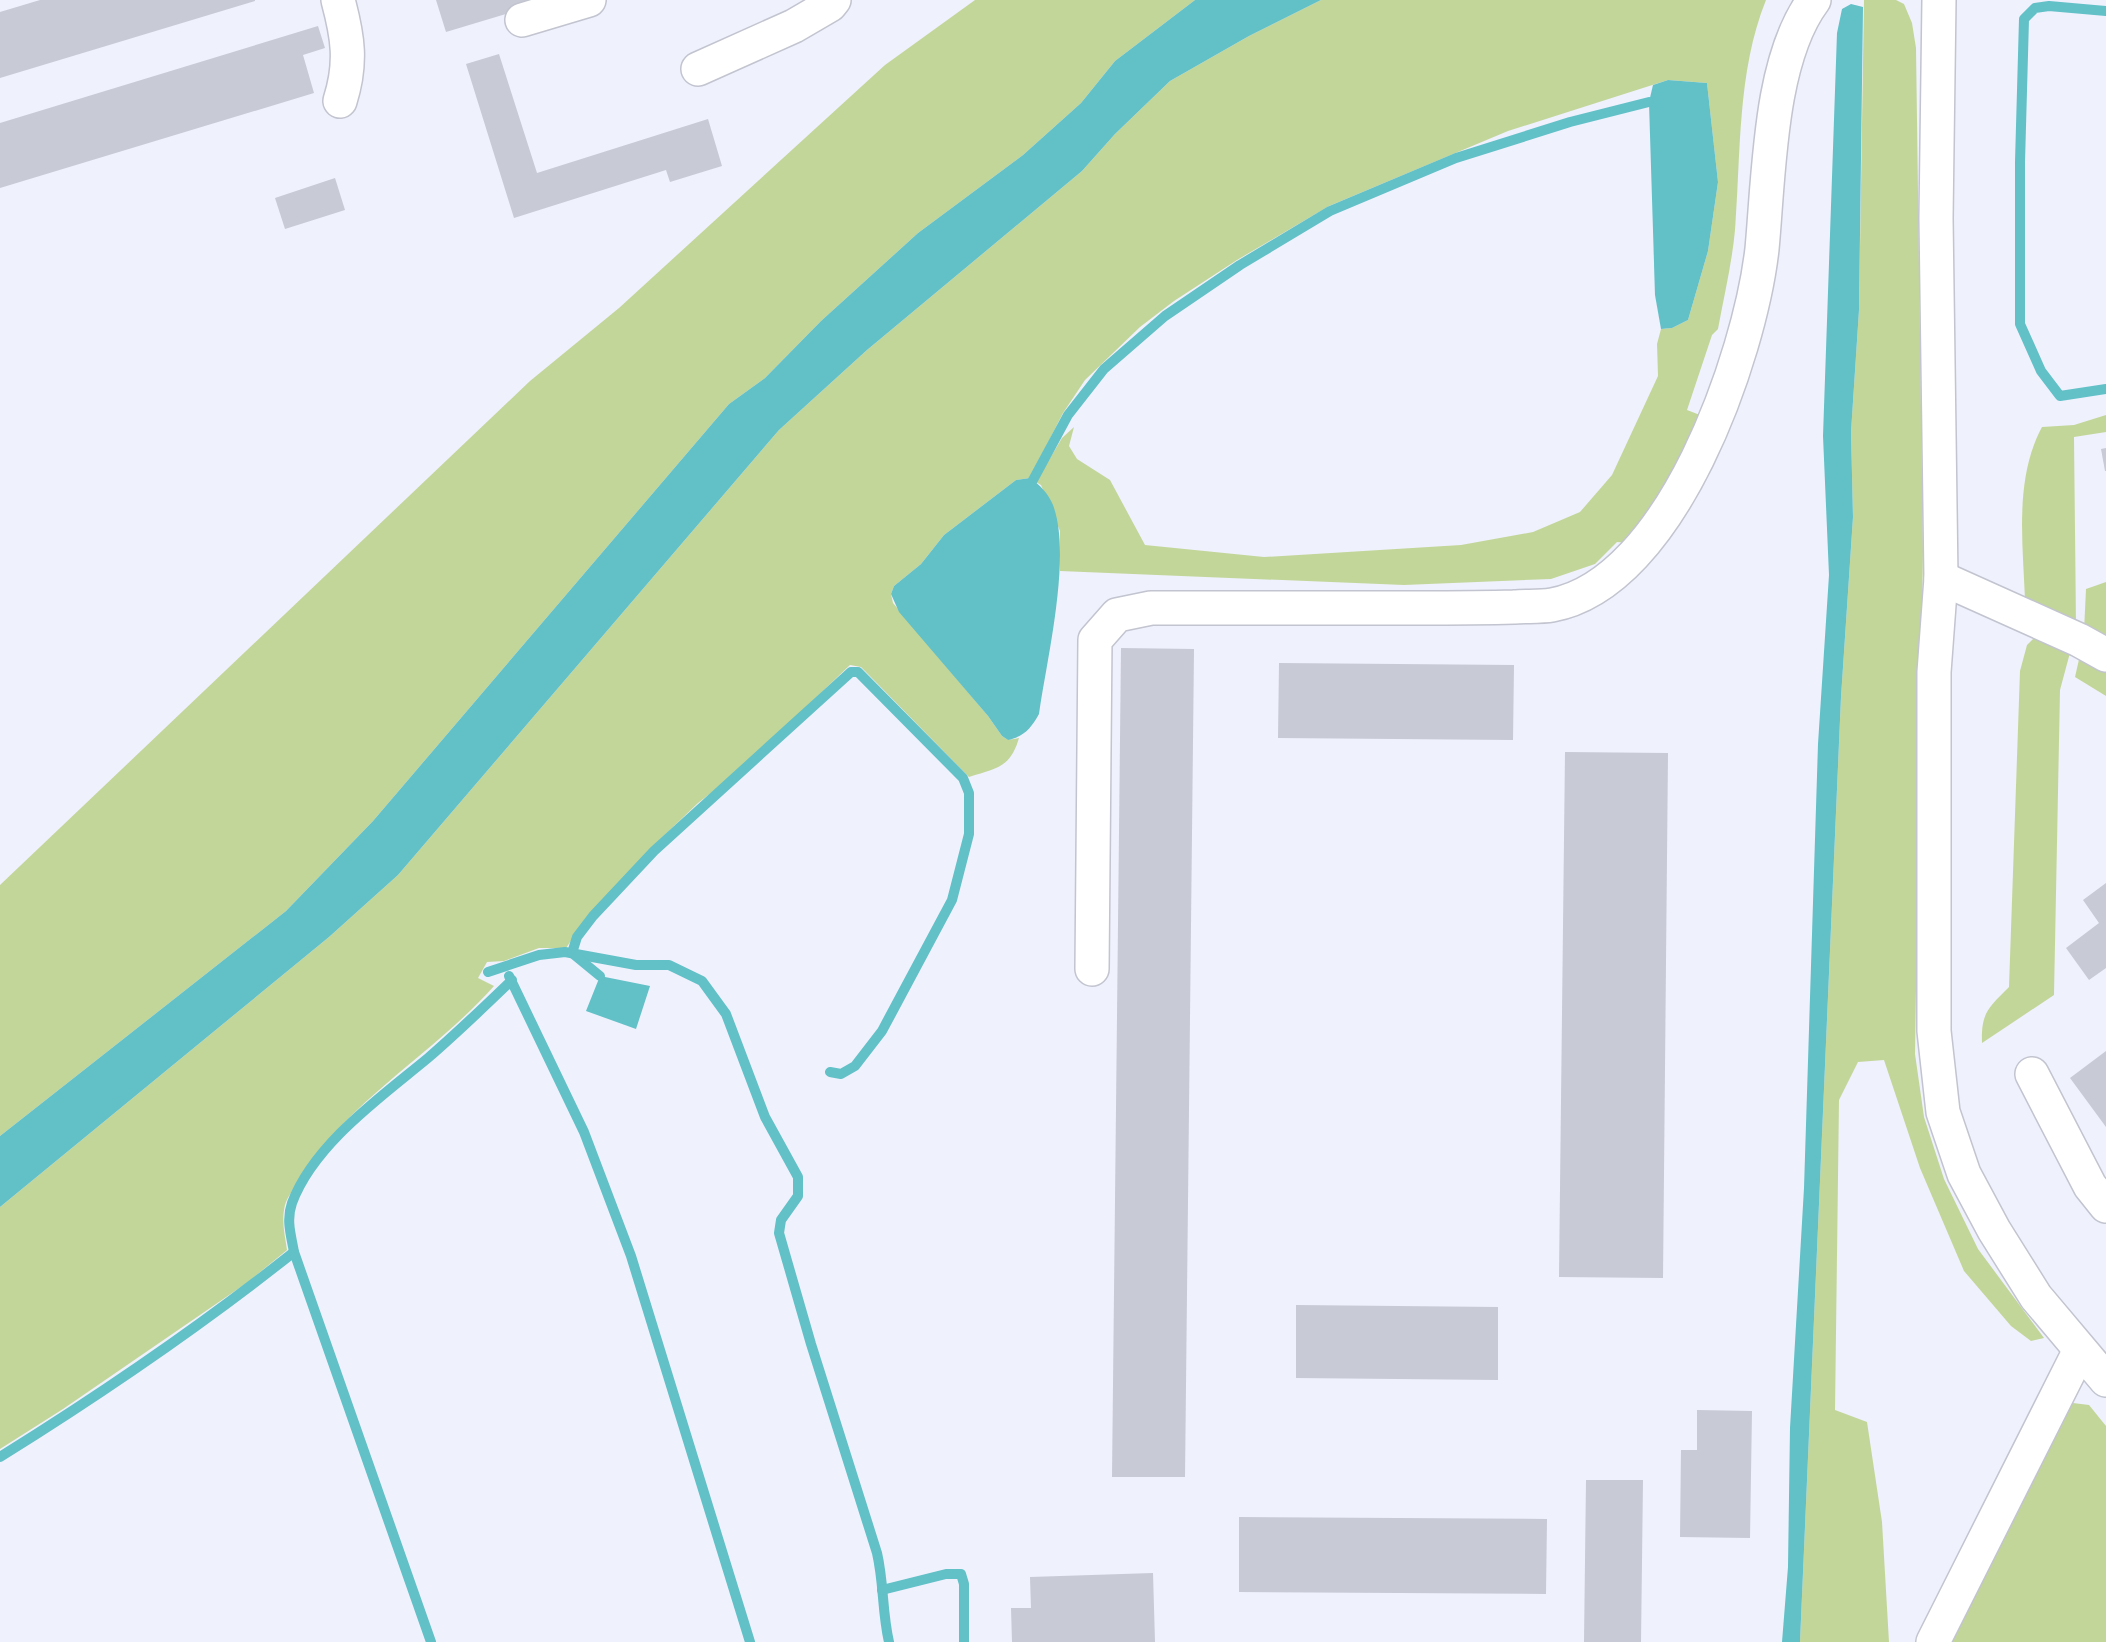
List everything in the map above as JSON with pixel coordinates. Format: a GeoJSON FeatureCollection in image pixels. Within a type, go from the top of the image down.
{"type":"FeatureCollection","features":[{"type":"Feature","properties":{"kind":"street"},"geometry":{"type":"LineString","coordinates":[[338,0],[347,34],[348,65],[348,75],[340,101]]}},
{"type":"Feature","properties":{"kind":"street"},"geometry":{"type":"LineString","coordinates":[[522,20],[589,0]]}},
{"type":"Feature","properties":{"kind":"street"},"geometry":{"type":"LineString","coordinates":[[698,69],[794,26],[830,5],[834,0]]}},
{"type":"Feature","properties":{"kind":"street"},"geometry":{"type":"LineString","coordinates":[[1092,969],[1095,640],[1117,615],[1152,608],[1469,608],[1553,605],[1588,591],[1621,570],[1652,536],[1705,447],[1740,358],[1758,281],[1777,106],[1799,20],[1814,0]]}},
{"type":"Feature","properties":{"kind":"street"},"geometry":{"type":"LineString","coordinates":[[1939,0],[1936,218],[1941,578],[1934,672],[1934,1031],[1943,1113],[1964,1174],[1994,1230],[2036,1297],[2106,1380]]}},
{"type":"Feature","properties":{"kind":"street"},"geometry":{"type":"LineString","coordinates":[[1941,578],[2092,647]]}},
{"type":"Feature","properties":{"kind":"street"},"geometry":{"type":"LineString","coordinates":[[2032,1074],[2090,1186],[2106,1206]]}},
{"type":"Feature","properties":{"kind":"street"},"geometry":{"type":"LineString","coordinates":[[1933,1642],[2080,1350]]}},
{"type":"Feature","properties":{"kind":"green space"},"geometry":{"type":"Polygon","coordinates":[[[975,0],[1195,0],[1115,61],[1081,103],[1023,155],[918,233],[821,321],[765,378],[729,404],[373,821],[286,911],[0,1136],[0,885],[530,381],[619,308],[885,65],[975,0]]]}},
{"type":"Feature","properties":{"kind":"green space"},"geometry":{"type":"Polygon","coordinates":[[[1321,0],[1766,0],[1750,55],[1745,84],[1735,230],[1728,280],[1718,329],[1712,335],[1687,410],[1700,415],[1682,455],[1630,543],[1617,542],[1595,564],[1551,579],[1404,585],[1060,571],[1060,531],[1041,485],[1036,482],[1062,438],[1074,427],[1069,446],[1077,459],[1110,480],[1145,545],[1264,557],[1461,545],[1533,532],[1580,512],[1612,475],[1658,376],[1657,344],[1661,329],[1672,328],[1688,320],[1708,251],[1718,182],[1707,83],[1668,80],[1508,131],[1329,206],[1237,260],[1174,301],[1140,327],[1085,380],[1063,413],[1030,478],[1016,480],[944,535],[921,564],[894,586],[891,594],[893,603],[988,716],[1002,736],[1008,740],[1019,738],[1007,761],[995,769],[969,777],[861,667],[850,665],[739,771],[698,803],[652,847],[591,912],[566,948],[539,948],[504,961],[487,962],[478,978],[494,986],[470,1011],[365,1103],[318,1153],[285,1205],[283,1222],[287,1250],[248,1282],[63,1409],[0,1449],[0,1207],[329,937],[398,875],[779,430],[867,350],[1082,171],[1115,134],[1170,81],[1249,36],[1321,0]]]}},
{"type":"Feature","properties":{"kind":"green space"},"geometry":{"type":"Polygon","coordinates":[[[1864,0],[1896,0],[1904,4],[1912,23],[1916,48],[1923,551],[1915,1054],[1924,1117],[1944,1179],[1978,1249],[2044,1338],[2031,1341],[2011,1326],[1964,1271],[1920,1168],[1884,1060],[1858,1062],[1839,1100],[1835,1410],[1867,1422],[1882,1522],[1889,1642],[1800,1642],[1841,697],[1853,517],[1851,432],[1859,310],[1864,0]]]}},
{"type":"Feature","properties":{"kind":"green space"},"geometry":{"type":"Polygon","coordinates":[[[2106,415],[2106,432],[2074,437],[2076,626],[2025,600],[2022,512],[2027,468],[2042,427],[2074,425],[2106,415]]]}},
{"type":"Feature","properties":{"kind":"green space"},"geometry":{"type":"Polygon","coordinates":[[[2106,582],[2106,644],[2084,631],[2086,589],[2106,582]]]}},
{"type":"Feature","properties":{"kind":"green space"},"geometry":{"type":"Polygon","coordinates":[[[2035,637],[2071,649],[2060,690],[2054,995],[1982,1043],[1983,1025],[1987,1012],[2009,987],[2020,671],[2027,645],[2035,637]]]}},
{"type":"Feature","properties":{"kind":"green space"},"geometry":{"type":"Polygon","coordinates":[[[2080,655],[2106,670],[2106,696],[2075,677],[2080,655]]]}},
{"type":"Feature","properties":{"kind":"green space"},"geometry":{"type":"Polygon","coordinates":[[[2073,1403],[2089,1405],[2106,1426],[2106,1642],[1946,1642],[2064,1414],[2073,1403]]]}},
{"type":"Feature","properties":{"kind":"water"},"geometry":{"type":"Polygon","coordinates":[[[1195,0],[1321,0],[1249,36],[1170,81],[1115,134],[1082,171],[867,350],[779,430],[398,875],[329,937],[0,1207],[0,1136],[286,911],[373,821],[729,404],[765,378],[821,321],[918,233],[1023,155],[1081,103],[1115,61],[1195,0]]]}},
{"type":"Feature","properties":{"kind":"water"},"geometry":{"type":"Polygon","coordinates":[[[1851,4],[1863,7],[1859,310],[1851,432],[1853,517],[1841,697],[1800,1642],[1782,1642],[1788,1567],[1790,1428],[1804,1188],[1818,744],[1829,575],[1823,436],[1837,33],[1842,9],[1851,4]]]}},
{"type":"Feature","properties":{"kind":"water"},"geometry":{"type":"Polygon","coordinates":[[[1668,80],[1707,83],[1718,182],[1708,251],[1688,320],[1672,328],[1661,329],[1655,295],[1649,102],[1653,85],[1668,80]]]}},
{"type":"Feature","properties":{"kind":"water"},"geometry":{"type":"Polygon","coordinates":[[[1030,478],[1049,497],[1053,505],[1058,526],[1059,579],[1039,714],[1027,731],[1008,740],[1002,736],[988,716],[899,612],[891,594],[894,586],[921,564],[944,535],[1016,480],[1030,478]]]}},
{"type":"Feature","properties":{"kind":"water"},"geometry":{"type":"Polygon","coordinates":[[[600,976],[650,986],[636,1029],[586,1011],[600,976]]]}},
{"type":"Feature","properties":{"kind":"building"},"geometry":{"type":"Polygon","coordinates":[[[40,0],[255,1],[0,78],[0,12],[40,0]]]}},
{"type":"Feature","properties":{"kind":"building"},"geometry":{"type":"Polygon","coordinates":[[[436,0],[535,0],[536,5],[446,32],[436,0]]]}},
{"type":"Feature","properties":{"kind":"building"},"geometry":{"type":"Polygon","coordinates":[[[318,26],[325,48],[303,55],[314,93],[0,188],[0,123],[318,26]]]}},
{"type":"Feature","properties":{"kind":"building"},"geometry":{"type":"Polygon","coordinates":[[[499,54],[537,173],[708,119],[722,166],[670,182],[666,170],[514,218],[466,64],[499,54]]]}},
{"type":"Feature","properties":{"kind":"building"},"geometry":{"type":"Polygon","coordinates":[[[335,178],[345,210],[285,229],[275,198],[335,178]]]}},
{"type":"Feature","properties":{"kind":"building"},"geometry":{"type":"Polygon","coordinates":[[[2106,448],[2106,471],[2105,471],[2101,449],[2106,448]]]}},
{"type":"Feature","properties":{"kind":"building"},"geometry":{"type":"Polygon","coordinates":[[[1121,648],[1194,649],[1185,1477],[1112,1477],[1121,648]]]}},
{"type":"Feature","properties":{"kind":"building"},"geometry":{"type":"Polygon","coordinates":[[[1279,663],[1514,665],[1513,740],[1278,738],[1279,663]]]}},
{"type":"Feature","properties":{"kind":"building"},"geometry":{"type":"Polygon","coordinates":[[[1565,752],[1668,753],[1663,1278],[1559,1277],[1565,752]]]}},
{"type":"Feature","properties":{"kind":"building"},"geometry":{"type":"Polygon","coordinates":[[[2106,883],[2106,968],[2089,980],[2066,948],[2099,923],[2083,900],[2106,883]]]}},
{"type":"Feature","properties":{"kind":"building"},"geometry":{"type":"Polygon","coordinates":[[[2106,1051],[2106,1127],[2070,1078],[2106,1051]]]}},
{"type":"Feature","properties":{"kind":"building"},"geometry":{"type":"Polygon","coordinates":[[[1296,1305],[1498,1307],[1498,1380],[1296,1378],[1296,1305]]]}},
{"type":"Feature","properties":{"kind":"building"},"geometry":{"type":"Polygon","coordinates":[[[1697,1410],[1752,1411],[1750,1538],[1680,1537],[1681,1450],[1697,1450],[1697,1410]]]}},
{"type":"Feature","properties":{"kind":"building"},"geometry":{"type":"Polygon","coordinates":[[[1586,1480],[1643,1480],[1641,1642],[1584,1642],[1586,1480]]]}},
{"type":"Feature","properties":{"kind":"building"},"geometry":{"type":"Polygon","coordinates":[[[1239,1517],[1547,1519],[1546,1594],[1239,1592],[1239,1517]]]}},
{"type":"Feature","properties":{"kind":"building"},"geometry":{"type":"Polygon","coordinates":[[[1153,1573],[1155,1642],[1012,1642],[1011,1608],[1031,1608],[1030,1577],[1153,1573]]]}},
{"type":"Feature","properties":{"kind":"waterway"},"geometry":{"type":"LineString","coordinates":[[2106,11],[2049,6],[2035,8],[2024,19],[2020,162],[2020,324],[2041,371],[2060,396],[2106,389]]}},
{"type":"Feature","properties":{"kind":"waterway"},"geometry":{"type":"LineString","coordinates":[[1033,480],[1068,415],[1104,369],[1165,316],[1240,265],[1330,211],[1456,158],[1570,122],[1649,102]]}},
{"type":"Feature","properties":{"kind":"waterway"},"geometry":{"type":"LineString","coordinates":[[600,976],[572,953],[577,937],[593,916],[654,851],[851,672],[858,672],[963,778],[969,793],[969,834],[952,900],[882,1031],[855,1066],[841,1074],[830,1072]]}},
{"type":"Feature","properties":{"kind":"waterway"},"geometry":{"type":"LineString","coordinates":[[488,972],[539,955],[565,952],[636,965],[669,965],[702,981],[726,1014],[765,1117],[798,1177],[798,1196],[781,1220],[779,1233],[811,1344],[877,1553],[889,1642]]}},
{"type":"Feature","properties":{"kind":"waterway"},"geometry":{"type":"LineString","coordinates":[[509,976],[584,1132],[631,1256],[750,1642]]}},
{"type":"Feature","properties":{"kind":"waterway"},"geometry":{"type":"LineString","coordinates":[[431,1642],[294,1252],[289,1215],[302,1181],[332,1141],[370,1105],[428,1058],[512,980]]}},
{"type":"Feature","properties":{"kind":"waterway"},"geometry":{"type":"LineString","coordinates":[[0,1457],[150,1359],[294,1252]]}},
{"type":"Feature","properties":{"kind":"waterway"},"geometry":{"type":"LineString","coordinates":[[882,1590],[946,1574],[961,1574],[964,1584],[964,1642]]}}]}
